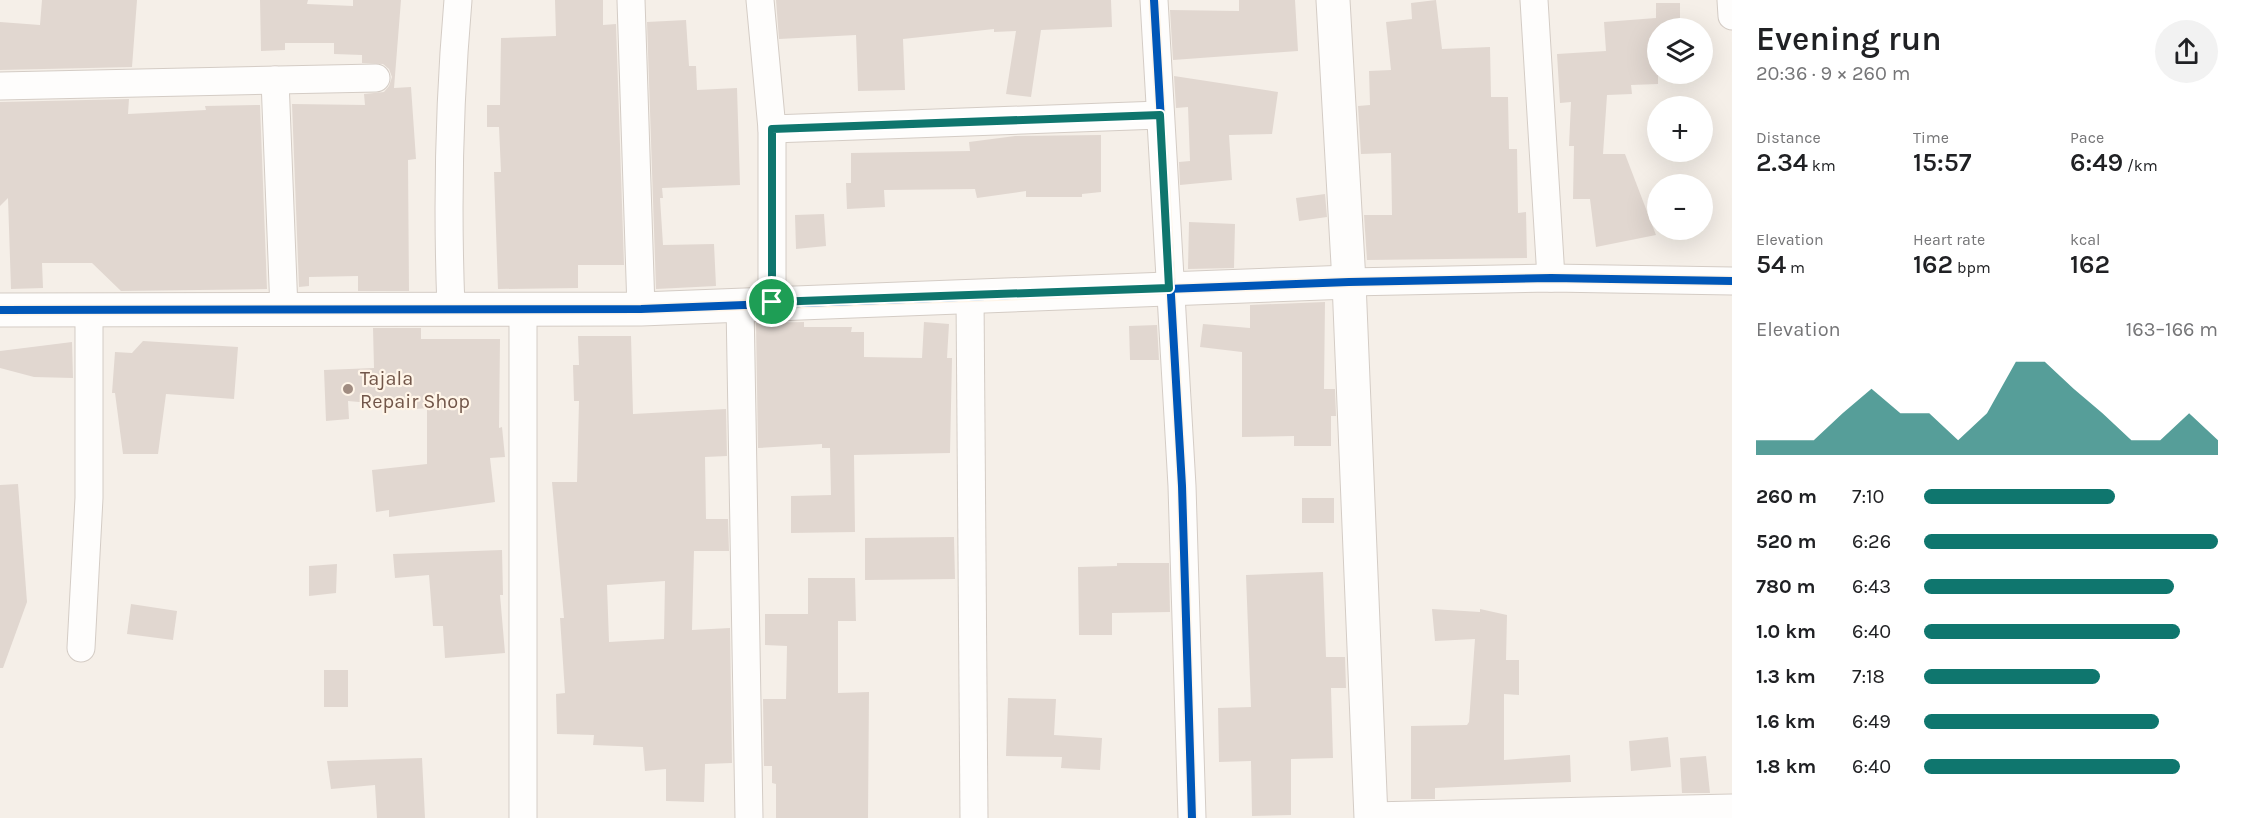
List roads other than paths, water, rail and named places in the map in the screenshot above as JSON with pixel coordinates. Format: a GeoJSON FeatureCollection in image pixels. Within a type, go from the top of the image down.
{"type":"FeatureCollection","features":[{"type":"Feature","properties":{"kind":"street"},"geometry":{"type":"LineString","coordinates":[[451,308],[448,234],[450,121],[458,0]]}},
{"type":"Feature","properties":{"kind":"street"},"geometry":{"type":"LineString","coordinates":[[631,0],[641,309]]}},
{"type":"Feature","properties":{"kind":"street"},"geometry":{"type":"LineString","coordinates":[[760,0],[772,129],[772,302]]}},
{"type":"Feature","properties":{"kind":"street"},"geometry":{"type":"LineString","coordinates":[[1154,0],[1182,486],[1192,818]]}},
{"type":"Feature","properties":{"kind":"street"},"geometry":{"type":"LineString","coordinates":[[1333,0],[1349,282],[1371,817],[1732,808]]}},
{"type":"Feature","properties":{"kind":"street"},"geometry":{"type":"LineString","coordinates":[[1534,0],[1551,279]]}},
{"type":"Feature","properties":{"kind":"street"},"geometry":{"type":"LineString","coordinates":[[1731,0],[1732,16]]}},
{"type":"Feature","properties":{"kind":"street"},"geometry":{"type":"LineString","coordinates":[[0,87],[376,78]]}},
{"type":"Feature","properties":{"kind":"street"},"geometry":{"type":"LineString","coordinates":[[275,80],[284,310]]}},
{"type":"Feature","properties":{"kind":"street"},"geometry":{"type":"LineString","coordinates":[[772,129],[1160,115]]}},
{"type":"Feature","properties":{"kind":"street"},"geometry":{"type":"LineString","coordinates":[[0,309],[89,311],[641,309],[772,302],[1349,282],[1551,279],[1732,281]]}},
{"type":"Feature","properties":{"kind":"street"},"geometry":{"type":"LineString","coordinates":[[970,296],[974,818]]}},
{"type":"Feature","properties":{"kind":"street"},"geometry":{"type":"LineString","coordinates":[[740,304],[748,818]]}},
{"type":"Feature","properties":{"kind":"street"},"geometry":{"type":"LineString","coordinates":[[523,310],[523,818]]}},
{"type":"Feature","properties":{"kind":"street"},"geometry":{"type":"LineString","coordinates":[[81,648],[89,498],[89,311]]}},
{"type":"Feature","properties":{"kind":"place","name":"Tajala Repair Shop"},"geometry":{"type":"Point","coordinates":[348,389]}}]}
